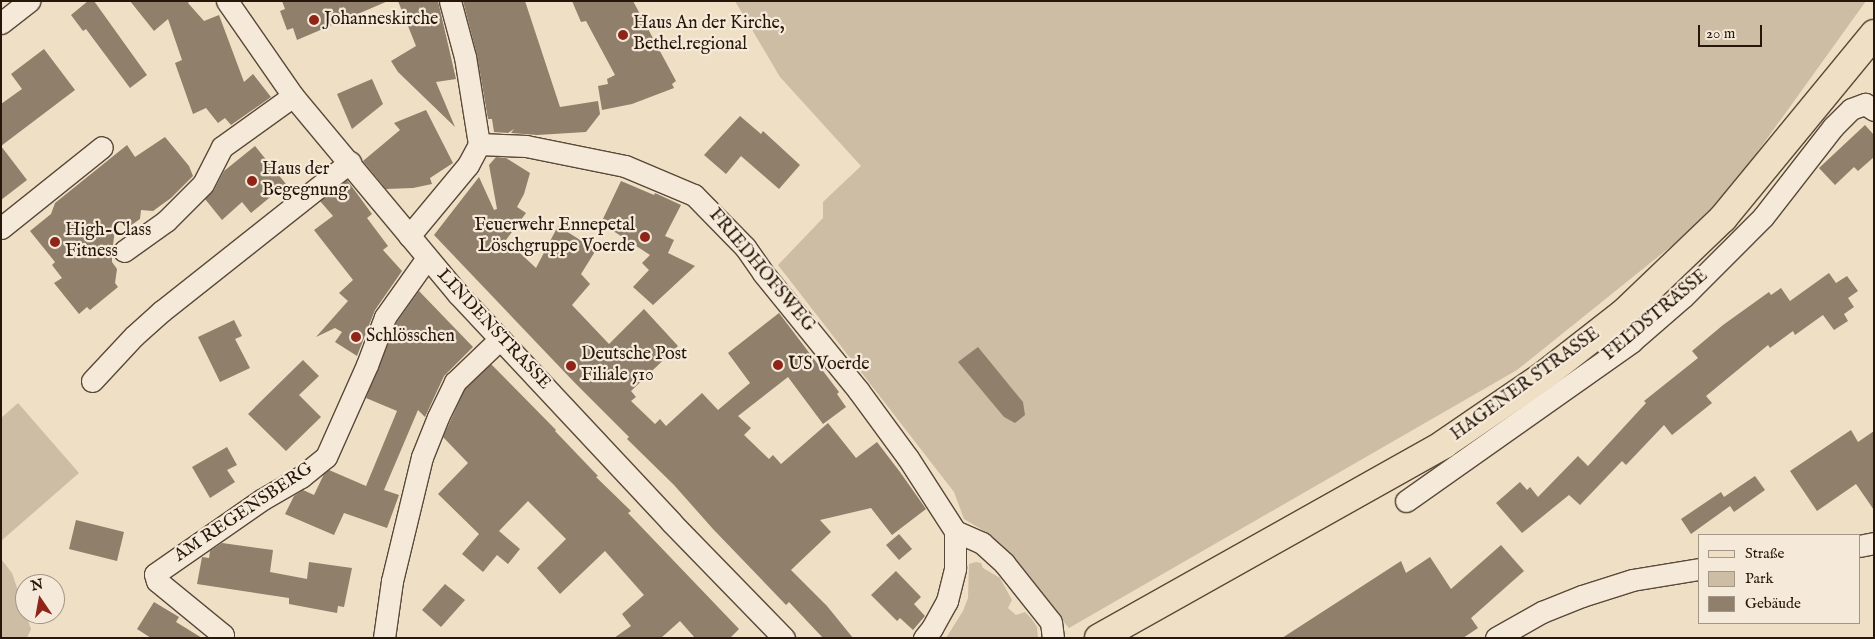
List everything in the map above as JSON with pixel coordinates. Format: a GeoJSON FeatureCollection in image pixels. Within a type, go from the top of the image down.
{"type":"FeatureCollection","features":[{"type":"Feature","properties":{"kind":"main road","name":"HAGENER STRASSE"},"geometry":{"type":"LineString","coordinates":[[1099,638],[1444,444],[1542,377],[1624,314],[1723,218],[1874,34]]}},
{"type":"Feature","properties":{"kind":"street"},"geometry":{"type":"LineString","coordinates":[[1,23],[29,1]]}},
{"type":"Feature","properties":{"kind":"street","name":"LINDENSTRASSE"},"geometry":{"type":"LineString","coordinates":[[227,1],[293,96],[350,162],[427,258],[671,522],[784,638]]}},
{"type":"Feature","properties":{"kind":"street"},"geometry":{"type":"LineString","coordinates":[[408,236],[468,165],[479,144],[465,57],[450,1]]}},
{"type":"Feature","properties":{"kind":"street"},"geometry":{"type":"LineString","coordinates":[[124,250],[166,221],[203,184],[222,147],[293,96]]}},
{"type":"Feature","properties":{"kind":"street","name":"FELDSTRASSE"},"geometry":{"type":"LineString","coordinates":[[1406,501],[1631,342],[1683,297],[1763,217],[1833,126],[1851,109],[1865,104],[1874,110]]}},
{"type":"Feature","properties":{"kind":"street","name":"FRIEDHOFSWEG"},"geometry":{"type":"LineString","coordinates":[[479,144],[526,146],[625,166],[694,195],[710,208],[858,390],[908,458],[955,531]]}},
{"type":"Feature","properties":{"kind":"street"},"geometry":{"type":"LineString","coordinates":[[1,228],[102,147]]}},
{"type":"Feature","properties":{"kind":"street"},"geometry":{"type":"LineString","coordinates":[[92,381],[134,336],[162,311],[350,162]]}},
{"type":"Feature","properties":{"kind":"street","name":"AM REGENSBERG"},"geometry":{"type":"LineString","coordinates":[[223,638],[223,635],[157,581],[155,574],[263,499],[301,477],[326,457],[367,365],[385,317],[427,258]]}},
{"type":"Feature","properties":{"kind":"street"},"geometry":{"type":"LineString","coordinates":[[384,638],[392,581],[422,457],[455,382],[500,339]]}},
{"type":"Feature","properties":{"kind":"street"},"geometry":{"type":"LineString","coordinates":[[924,638],[948,601],[955,568],[955,531],[982,543],[1004,563],[1051,622],[1053,638]]}},
{"type":"Feature","properties":{"kind":"street"},"geometry":{"type":"LineString","coordinates":[[1860,546],[1874,543]]}},
{"type":"Feature","properties":{"kind":"street"},"geometry":{"type":"LineString","coordinates":[[1496,638],[1542,612],[1582,596],[1632,580],[1698,569]]}},
{"type":"Feature","properties":{"kind":"green space"},"geometry":{"type":"Polygon","coordinates":[[[735,1],[1866,1],[1715,211],[1517,370],[1069,628],[986,532],[964,519],[954,492],[778,265],[823,218],[823,202],[861,166],[780,77],[735,1]]]}},
{"type":"Feature","properties":{"kind":"green space"},"geometry":{"type":"Polygon","coordinates":[[[18,403],[79,473],[1,541],[1,418],[18,403]]]}},
{"type":"Feature","properties":{"kind":"green space"},"geometry":{"type":"Polygon","coordinates":[[[1,559],[12,573],[15,582],[15,624],[29,624],[31,629],[27,638],[1,638],[1,559]]]}},
{"type":"Feature","properties":{"kind":"green space"},"geometry":{"type":"Polygon","coordinates":[[[981,563],[983,568],[1000,578],[1012,600],[1008,608],[1016,615],[1025,612],[1031,618],[1037,627],[1038,638],[946,638],[963,611],[968,598],[969,564],[981,563]]]}},
{"type":"Feature","properties":{"kind":"building"},"geometry":{"type":"Polygon","coordinates":[[[88,1],[94,1],[147,75],[130,88],[86,29],[83,31],[71,15],[88,1]]]}},
{"type":"Feature","properties":{"kind":"building"},"geometry":{"type":"Polygon","coordinates":[[[130,1],[190,1],[188,3],[204,21],[219,15],[244,82],[253,74],[271,97],[231,125],[225,118],[218,123],[206,108],[193,114],[175,63],[182,60],[168,19],[154,31],[130,1]]]}},
{"type":"Feature","properties":{"kind":"building","name":"Johanneskirche"},"geometry":{"type":"Polygon","coordinates":[[[282,1],[388,1],[297,40],[293,28],[287,30],[280,11],[285,9],[282,1]]]}},
{"type":"Feature","properties":{"kind":"building"},"geometry":{"type":"Polygon","coordinates":[[[398,1],[438,1],[456,79],[436,82],[455,127],[398,72],[391,61],[416,46],[398,1]]]}},
{"type":"Feature","properties":{"kind":"building"},"geometry":{"type":"Polygon","coordinates":[[[463,1],[525,1],[560,107],[598,101],[600,114],[586,132],[537,135],[511,133],[514,129],[508,133],[494,132],[492,119],[488,119],[477,55],[463,1]]]}},
{"type":"Feature","properties":{"kind":"building"},"geometry":{"type":"Polygon","coordinates":[[[572,1],[633,1],[676,81],[672,84],[674,88],[632,104],[602,110],[598,86],[608,84],[607,79],[615,75],[586,21],[581,22],[572,1]]]}},
{"type":"Feature","properties":{"kind":"building"},"geometry":{"type":"Polygon","coordinates":[[[44,49],[75,90],[1,146],[1,104],[22,89],[11,74],[44,49]]]}},
{"type":"Feature","properties":{"kind":"building"},"geometry":{"type":"Polygon","coordinates":[[[372,79],[383,104],[352,129],[337,94],[372,79]]]}},
{"type":"Feature","properties":{"kind":"building"},"geometry":{"type":"Polygon","coordinates":[[[426,110],[453,163],[430,178],[432,184],[413,188],[386,189],[363,161],[400,130],[394,123],[426,110]]]}},
{"type":"Feature","properties":{"kind":"building"},"geometry":{"type":"Polygon","coordinates":[[[740,116],[761,134],[763,131],[800,165],[779,189],[741,156],[726,174],[704,155],[740,116]]]}},
{"type":"Feature","properties":{"kind":"building"},"geometry":{"type":"Polygon","coordinates":[[[1865,125],[1874,135],[1874,157],[1858,171],[1854,167],[1835,185],[1819,168],[1865,125]]]}},
{"type":"Feature","properties":{"kind":"building"},"geometry":{"type":"Polygon","coordinates":[[[165,137],[189,166],[193,176],[171,198],[153,211],[141,210],[140,219],[130,226],[116,223],[112,262],[117,269],[115,283],[118,287],[90,310],[87,307],[79,314],[54,283],[62,278],[52,265],[55,262],[30,231],[51,214],[55,203],[127,145],[135,157],[165,137]]]}},
{"type":"Feature","properties":{"kind":"building"},"geometry":{"type":"Polygon","coordinates":[[[1,146],[27,180],[1,200],[1,146]]]}},
{"type":"Feature","properties":{"kind":"building","name":"Haus der Begegnung"},"geometry":{"type":"Polygon","coordinates":[[[255,146],[286,184],[251,213],[242,202],[222,220],[205,199],[214,190],[224,171],[255,146]]]}},
{"type":"Feature","properties":{"kind":"building"},"geometry":{"type":"Polygon","coordinates":[[[496,157],[506,158],[530,173],[524,194],[517,207],[526,213],[506,240],[536,268],[558,226],[596,250],[581,274],[590,284],[572,305],[609,344],[644,309],[678,346],[631,391],[636,397],[631,401],[655,424],[660,419],[666,426],[702,393],[718,410],[750,383],[728,353],[779,313],[839,392],[837,394],[846,407],[823,424],[788,377],[738,416],[751,428],[744,435],[769,459],[773,455],[781,464],[828,423],[856,458],[877,442],[900,472],[926,509],[892,535],[871,508],[820,520],[831,532],[791,570],[827,606],[853,638],[823,638],[789,602],[786,605],[713,529],[674,485],[627,439],[629,437],[434,235],[479,177],[494,210],[497,209],[489,165],[496,157]]]}},
{"type":"Feature","properties":{"kind":"building"},"geometry":{"type":"Polygon","coordinates":[[[347,180],[372,214],[367,218],[388,246],[383,250],[402,271],[375,310],[357,356],[335,342],[342,332],[335,328],[316,337],[348,301],[339,293],[353,280],[314,230],[333,216],[320,201],[347,180]]]}},
{"type":"Feature","properties":{"kind":"building","name":"Feuerwehr Ennepetal Löschgruppe Voerde"},"geometry":{"type":"Polygon","coordinates":[[[621,181],[681,205],[665,236],[674,240],[668,253],[695,266],[653,305],[633,287],[649,270],[642,263],[650,255],[601,223],[621,181]]]}},
{"type":"Feature","properties":{"kind":"building"},"geometry":{"type":"Polygon","coordinates":[[[1829,273],[1836,283],[1847,276],[1858,291],[1848,298],[1854,307],[1844,314],[1848,321],[1834,330],[1823,315],[1795,335],[1793,331],[1770,348],[1768,345],[1706,396],[1712,403],[1672,435],[1664,425],[1626,465],[1622,461],[1580,505],[1569,495],[1522,533],[1496,503],[1520,482],[1527,490],[1530,487],[1538,497],[1578,456],[1588,466],[1646,403],[1644,401],[1698,358],[1692,351],[1723,325],[1769,292],[1771,295],[1781,288],[1790,301],[1829,273]]]}},
{"type":"Feature","properties":{"kind":"building"},"geometry":{"type":"Polygon","coordinates":[[[419,291],[473,347],[444,376],[425,417],[418,410],[384,490],[399,495],[387,528],[344,513],[334,535],[285,514],[294,496],[303,490],[314,495],[324,474],[329,470],[366,486],[397,411],[366,398],[396,323],[419,291]]]}},
{"type":"Feature","properties":{"kind":"building"},"geometry":{"type":"Polygon","coordinates":[[[234,320],[242,336],[235,339],[250,368],[220,382],[198,337],[234,320]]]}},
{"type":"Feature","properties":{"kind":"building"},"geometry":{"type":"Polygon","coordinates":[[[978,347],[1023,402],[1025,415],[1015,423],[1004,417],[958,362],[978,347]]]}},
{"type":"Feature","properties":{"kind":"building"},"geometry":{"type":"Polygon","coordinates":[[[303,360],[319,376],[299,395],[321,417],[286,451],[248,414],[303,360]]]}},
{"type":"Feature","properties":{"kind":"building"},"geometry":{"type":"Polygon","coordinates":[[[491,364],[556,430],[598,476],[596,477],[631,511],[628,513],[739,629],[730,638],[695,638],[680,621],[661,638],[614,638],[631,626],[622,614],[644,595],[605,551],[560,594],[537,568],[566,539],[528,501],[499,531],[520,549],[508,564],[497,555],[483,572],[462,554],[479,534],[438,494],[468,463],[443,437],[465,389],[491,364]]]}},
{"type":"Feature","properties":{"kind":"building"},"geometry":{"type":"Polygon","coordinates":[[[1851,430],[1858,442],[1874,431],[1874,510],[1856,484],[1817,511],[1790,471],[1851,430]]]}},
{"type":"Feature","properties":{"kind":"building"},"geometry":{"type":"Polygon","coordinates":[[[227,447],[237,465],[227,470],[235,482],[210,498],[192,467],[227,447]]]}},
{"type":"Feature","properties":{"kind":"building"},"geometry":{"type":"Polygon","coordinates":[[[1755,476],[1765,490],[1734,512],[1730,506],[1691,534],[1681,519],[1721,492],[1724,497],[1755,476]]]}},
{"type":"Feature","properties":{"kind":"building"},"geometry":{"type":"Polygon","coordinates":[[[76,520],[124,532],[117,561],[69,549],[76,520]]]}},
{"type":"Feature","properties":{"kind":"building"},"geometry":{"type":"Polygon","coordinates":[[[899,534],[912,549],[899,560],[886,545],[899,534]]]}},
{"type":"Feature","properties":{"kind":"building"},"geometry":{"type":"Polygon","coordinates":[[[222,543],[273,550],[270,572],[307,579],[309,562],[352,568],[344,607],[338,606],[337,613],[289,604],[289,598],[197,584],[202,557],[209,558],[210,551],[222,543]]]}},
{"type":"Feature","properties":{"kind":"building"},"geometry":{"type":"Polygon","coordinates":[[[1501,545],[1524,571],[1471,618],[1478,628],[1463,638],[1282,638],[1401,561],[1406,573],[1430,557],[1451,589],[1501,545]]]}},
{"type":"Feature","properties":{"kind":"building"},"geometry":{"type":"Polygon","coordinates":[[[896,571],[921,597],[914,604],[925,616],[913,630],[900,618],[897,621],[871,595],[896,571]]]}},
{"type":"Feature","properties":{"kind":"building"},"geometry":{"type":"Polygon","coordinates":[[[445,584],[465,600],[441,627],[422,610],[445,584]]]}},
{"type":"Feature","properties":{"kind":"building"},"geometry":{"type":"Polygon","coordinates":[[[154,602],[179,617],[176,622],[202,638],[151,638],[137,629],[154,602]]]}},
{"type":"Feature","properties":{"kind":"place","name":"Johanneskirche"},"geometry":{"type":"Point","coordinates":[314,20]}},
{"type":"Feature","properties":{"kind":"place","name":"Haus An der Kirche, Bethel.regional"},"geometry":{"type":"Point","coordinates":[623,35]}},
{"type":"Feature","properties":{"kind":"place","name":"Haus der Begegnung"},"geometry":{"type":"Point","coordinates":[252,181]}},
{"type":"Feature","properties":{"kind":"place","name":"Feuerwehr Ennepetal Löschgruppe Voerde"},"geometry":{"type":"Point","coordinates":[645,237]}},
{"type":"Feature","properties":{"kind":"place","name":"High-Class Fitness"},"geometry":{"type":"Point","coordinates":[55,242]}},
{"type":"Feature","properties":{"kind":"place","name":"Schlösschen"},"geometry":{"type":"Point","coordinates":[356,337]}},
{"type":"Feature","properties":{"kind":"place","name":"US Voerde"},"geometry":{"type":"Point","coordinates":[778,365]}},
{"type":"Feature","properties":{"kind":"place","name":"Deutsche Post Filiale 510"},"geometry":{"type":"Point","coordinates":[571,366]}}]}
